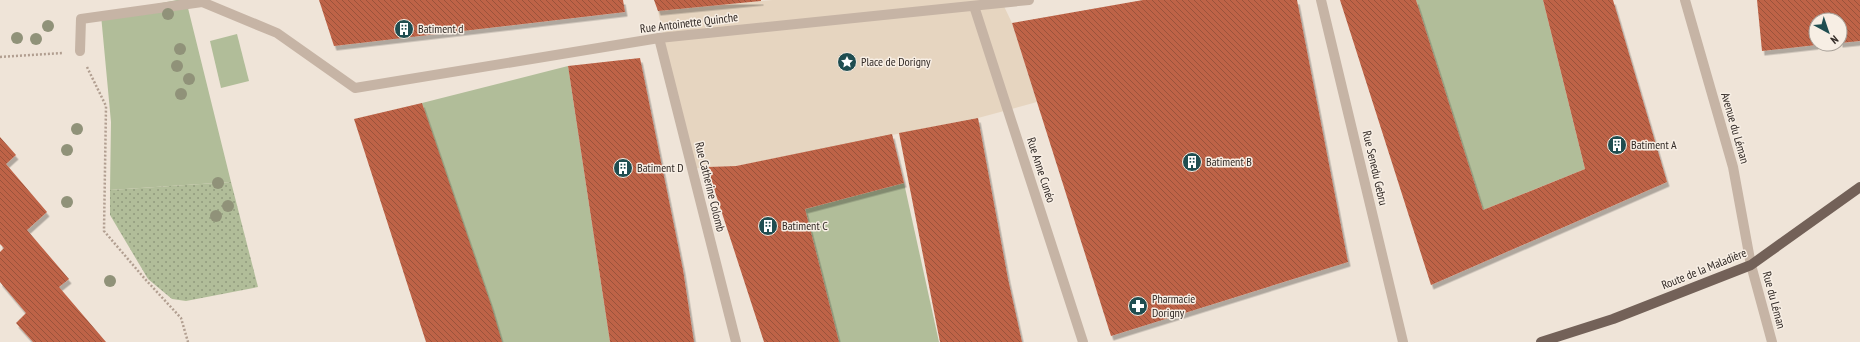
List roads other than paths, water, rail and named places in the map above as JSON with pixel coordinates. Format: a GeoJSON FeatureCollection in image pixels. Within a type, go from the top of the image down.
{"type":"FeatureCollection","features":[{"type":"Feature","properties":{"kind":"main road","name":"Route de la Maladière"},"geometry":{"type":"LineString","coordinates":[[1541,342],[1613,319],[1751,265],[1860,187]]}},
{"type":"Feature","properties":{"kind":"street","name":"Rue Antoinette Quinche"},"geometry":{"type":"LineString","coordinates":[[80,51],[81,19],[202,2],[277,33],[356,88],[659,38],[1029,0]]}},
{"type":"Feature","properties":{"kind":"street","name":"Rue Senedu Gebru"},"geometry":{"type":"LineString","coordinates":[[1321,0],[1403,342]]}},
{"type":"Feature","properties":{"kind":"street","name":"Avenue du Léman"},"geometry":{"type":"LineString","coordinates":[[1685,0],[1733,167],[1751,265]]}},
{"type":"Feature","properties":{"kind":"street","name":"Rue Anne Cunéo"},"geometry":{"type":"LineString","coordinates":[[974,6],[1083,342]]}},
{"type":"Feature","properties":{"kind":"street","name":"Rue Catherine Colomb"},"geometry":{"type":"LineString","coordinates":[[659,38],[736,342]]}},
{"type":"Feature","properties":{"kind":"street","name":"Rue du Léman"},"geometry":{"type":"LineString","coordinates":[[1751,265],[1772,342]]}},
{"type":"Feature","properties":{"kind":"place","name":"Batiment d"},"geometry":{"type":"Point","coordinates":[404,29]}},
{"type":"Feature","properties":{"kind":"place","name":"Place de Dorigny"},"geometry":{"type":"Point","coordinates":[847,62]}},
{"type":"Feature","properties":{"kind":"place","name":"Batiment A"},"geometry":{"type":"Point","coordinates":[1617,145]}},
{"type":"Feature","properties":{"kind":"place","name":"Batiment B"},"geometry":{"type":"Point","coordinates":[1192,162]}},
{"type":"Feature","properties":{"kind":"place","name":"Batiment D"},"geometry":{"type":"Point","coordinates":[623,168]}},
{"type":"Feature","properties":{"kind":"place","name":"Batiment C"},"geometry":{"type":"Point","coordinates":[768,226]}},
{"type":"Feature","properties":{"kind":"place","name":"Pharmacie Dorigny"},"geometry":{"type":"Point","coordinates":[1138,306]}}]}
